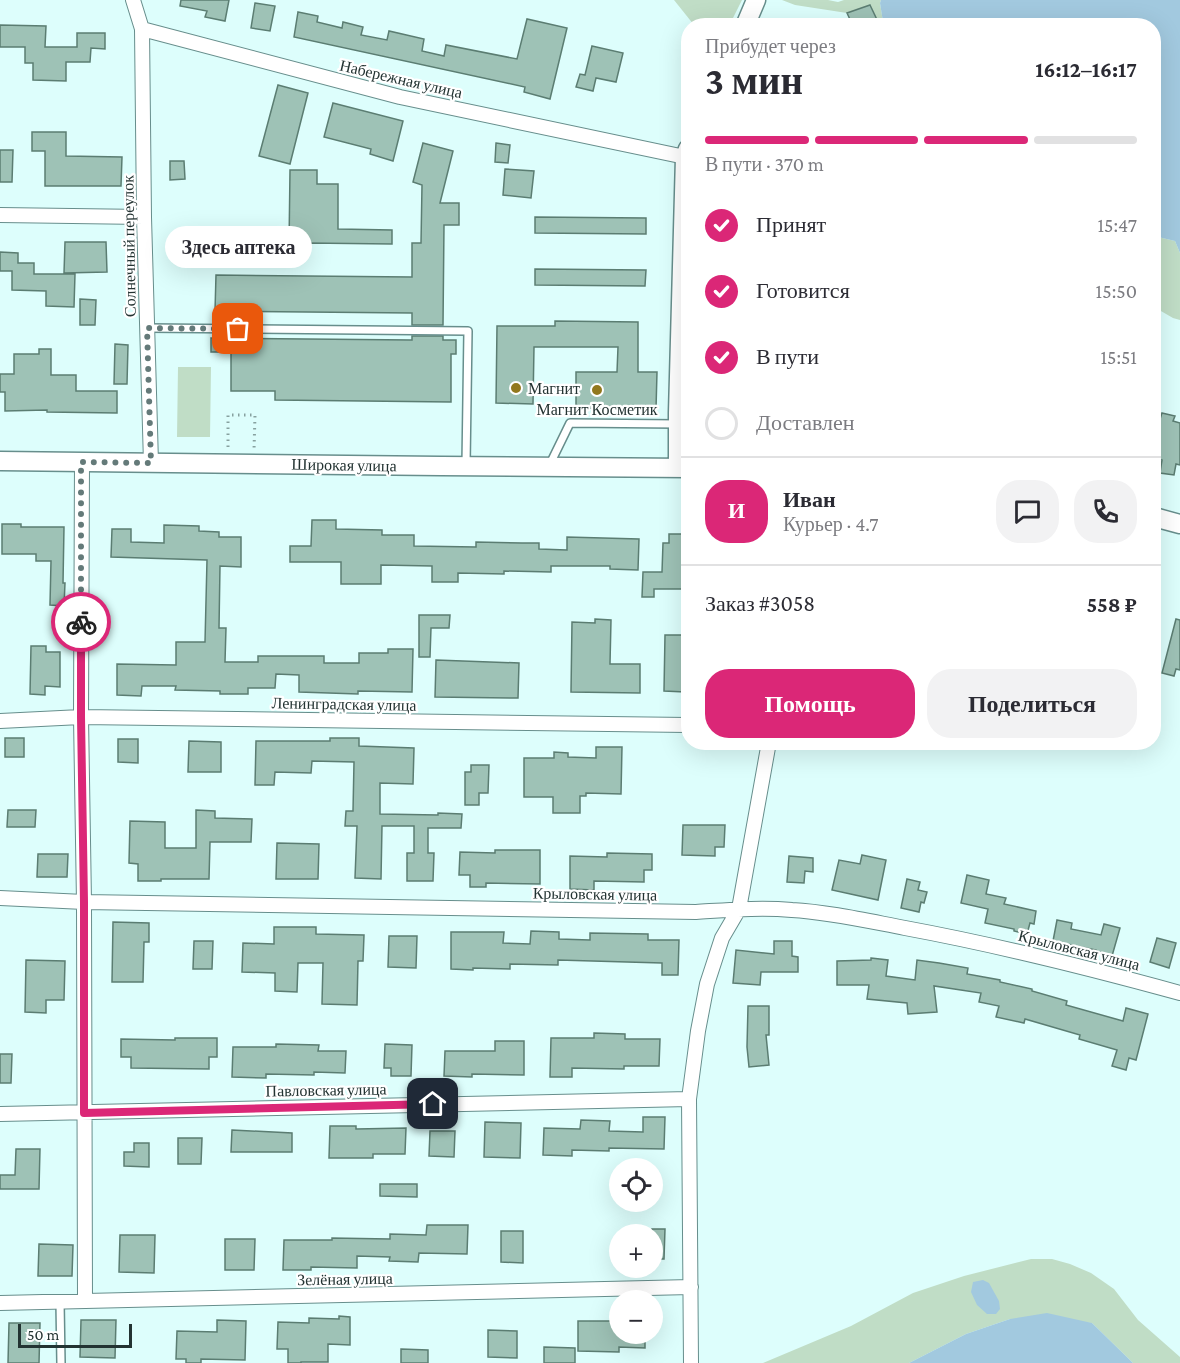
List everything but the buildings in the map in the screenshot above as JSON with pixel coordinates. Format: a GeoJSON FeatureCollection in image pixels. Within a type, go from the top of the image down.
{"type":"FeatureCollection","features":[{"type":"Feature","properties":{"kind":"street"},"geometry":{"type":"LineString","coordinates":[[133,0],[142,29]]}},
{"type":"Feature","properties":{"kind":"street"},"geometry":{"type":"LineString","coordinates":[[748,18],[756,0]]}},
{"type":"Feature","properties":{"kind":"street","name":"Набережная улица"},"geometry":{"type":"LineString","coordinates":[[142,29],[400,97],[681,152]]}},
{"type":"Feature","properties":{"kind":"street","name":"Солнечный переулок"},"geometry":{"type":"LineString","coordinates":[[142,29],[144,217],[151,463]]}},
{"type":"Feature","properties":{"kind":"street"},"geometry":{"type":"LineString","coordinates":[[0,215],[144,217]]}},
{"type":"Feature","properties":{"kind":"street"},"geometry":{"type":"LineString","coordinates":[[681,334],[678,424],[681,450]]}},
{"type":"Feature","properties":{"kind":"street","name":"Широкая улица"},"geometry":{"type":"LineString","coordinates":[[0,460],[681,467]]}},
{"type":"Feature","properties":{"kind":"street"},"geometry":{"type":"LineString","coordinates":[[81,462],[85,1301]]}},
{"type":"Feature","properties":{"kind":"street"},"geometry":{"type":"LineString","coordinates":[[1161,519],[1180,524]]}},
{"type":"Feature","properties":{"kind":"street","name":"Ленинградская улица"},"geometry":{"type":"LineString","coordinates":[[0,721],[81,717],[681,725]]}},
{"type":"Feature","properties":{"kind":"street"},"geometry":{"type":"LineString","coordinates":[[691,1363],[689,1098],[707,984],[722,938],[739,909],[768,750]]}},
{"type":"Feature","properties":{"kind":"street","name":"Крыловская улица"},"geometry":{"type":"LineString","coordinates":[[0,898],[84,902],[696,912],[739,909],[794,910],[864,920],[957,938],[1180,993]]}},
{"type":"Feature","properties":{"kind":"street","name":"Павловская улица"},"geometry":{"type":"LineString","coordinates":[[0,1114],[689,1098]]}},
{"type":"Feature","properties":{"kind":"street","name":"Зелёная улица"},"geometry":{"type":"LineString","coordinates":[[0,1303],[691,1287]]}},
{"type":"Feature","properties":{"kind":"lane"},"geometry":{"type":"LineString","coordinates":[[147,328],[468,331],[466,466]]}},
{"type":"Feature","properties":{"kind":"lane"},"geometry":{"type":"LineString","coordinates":[[548,467],[570,423],[678,424]]}},
{"type":"Feature","properties":{"kind":"lane"},"geometry":{"type":"LineString","coordinates":[[60,1302],[61,1363]]}},
{"type":"Feature","properties":{"kind":"path"},"geometry":{"type":"LineString","coordinates":[[228,464],[228,415],[255,415],[254,464]]}},
{"type":"Feature","properties":{"kind":"green space"},"geometry":{"type":"Polygon","coordinates":[[[674,0],[742,0],[733,18],[688,18],[674,0]]]}},
{"type":"Feature","properties":{"kind":"green space"},"geometry":{"type":"Polygon","coordinates":[[[782,0],[838,2],[881,0],[882,18],[876,18],[870,5],[847,13],[795,5],[782,0]]]}},
{"type":"Feature","properties":{"kind":"green space"},"geometry":{"type":"Polygon","coordinates":[[[1161,238],[1175,241],[1180,253],[1180,320],[1161,311],[1161,238]]]}},
{"type":"Feature","properties":{"kind":"green space"},"geometry":{"type":"Polygon","coordinates":[[[178,367],[211,367],[210,437],[177,437],[178,367]]]}},
{"type":"Feature","properties":{"kind":"green space"},"geometry":{"type":"Polygon","coordinates":[[[1031,1259],[1052,1259],[1070,1264],[1091,1273],[1114,1289],[1138,1320],[1180,1357],[1180,1363],[1133,1363],[1092,1323],[1010,1319],[966,1334],[909,1363],[763,1363],[851,1326],[913,1293],[964,1276],[1031,1259]]]}},
{"type":"Feature","properties":{"kind":"water"},"geometry":{"type":"Polygon","coordinates":[[[881,0],[1180,0],[1180,253],[1175,241],[1161,238],[1161,18],[882,18],[881,0]]]}},
{"type":"Feature","properties":{"kind":"water"},"geometry":{"type":"Polygon","coordinates":[[[983,1280],[989,1283],[999,1301],[1000,1309],[996,1314],[987,1314],[977,1305],[971,1292],[973,1282],[983,1280]]]}},
{"type":"Feature","properties":{"kind":"water"},"geometry":{"type":"Polygon","coordinates":[[[1047,1313],[1092,1323],[1133,1363],[909,1363],[966,1334],[1010,1319],[1047,1313]]]}},
{"type":"Feature","properties":{"kind":"way so far"},"geometry":{"type":"LineString","coordinates":[[81,622],[81,462],[151,463],[147,328],[238,329]]}},
{"type":"Feature","properties":{"kind":"place","name":"Здесь аптека"},"geometry":{"type":"Point","coordinates":[238,329]}},
{"type":"Feature","properties":{"kind":"place","name":"Магнит"},"geometry":{"type":"Point","coordinates":[516,388]}},
{"type":"Feature","properties":{"kind":"place","name":"Магнит Косметик"},"geometry":{"type":"Point","coordinates":[597,390]}},
{"type":"Feature","properties":{"kind":"route"},"geometry":{"type":"LineString","coordinates":[[81,622],[84,1113],[433,1104]]}}]}
